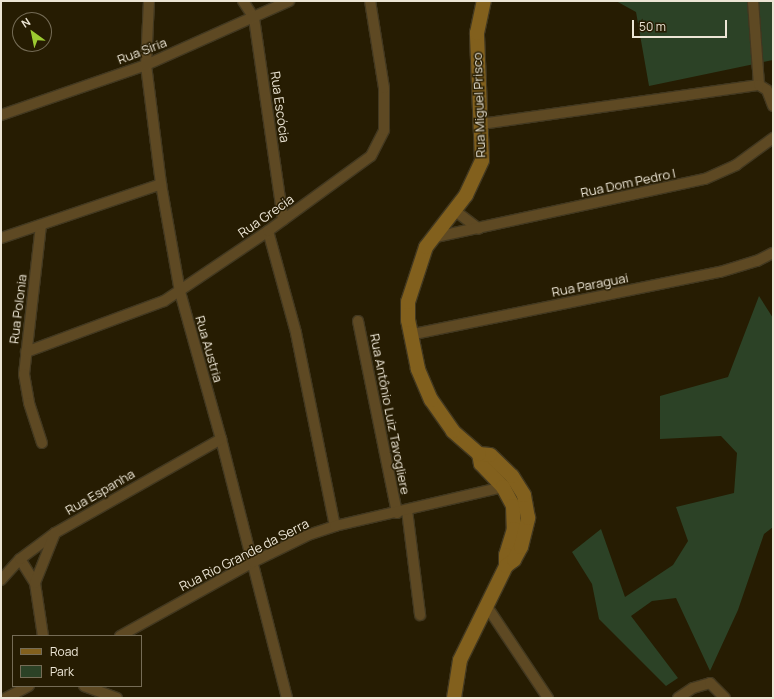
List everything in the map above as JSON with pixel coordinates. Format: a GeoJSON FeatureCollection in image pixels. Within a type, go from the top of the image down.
{"type":"FeatureCollection","features":[{"type":"Feature","properties":{"kind":"street","name":"Rua Austria"},"geometry":{"type":"LineString","coordinates":[[150,1],[146,65],[160,184],[180,292],[221,439],[287,698]]}},
{"type":"Feature","properties":{"kind":"street","name":"Rua Escócia"},"geometry":{"type":"LineString","coordinates":[[243,1],[254,18],[283,220]]}},
{"type":"Feature","properties":{"kind":"street","name":"Rua Siria"},"geometry":{"type":"LineString","coordinates":[[1,115],[146,65],[254,18],[289,1]]}},
{"type":"Feature","properties":{"kind":"street","name":"Rua Grecia"},"geometry":{"type":"LineString","coordinates":[[26,352],[145,309],[180,292],[268,231],[371,156],[380,143],[384,130],[384,88],[370,1]]}},
{"type":"Feature","properties":{"kind":"street","name":"Rua Miguel Prisco"},"geometry":{"type":"LineString","coordinates":[[454,698],[460,660],[506,566],[514,560],[527,530],[526,502],[512,476],[490,455],[479,454],[453,431],[431,400],[418,369],[409,335],[408,302],[419,264],[431,238],[466,195],[480,165],[481,124],[477,33],[484,1]]}},
{"type":"Feature","properties":{"kind":"street"},"geometry":{"type":"LineString","coordinates":[[753,1],[759,85]]}},
{"type":"Feature","properties":{"kind":"street"},"geometry":{"type":"LineString","coordinates":[[481,124],[759,85],[767,90],[773,106]]}},
{"type":"Feature","properties":{"kind":"street","name":"Rua Dom Pedro I"},"geometry":{"type":"LineString","coordinates":[[431,238],[479,229],[705,179],[736,165],[773,138]]}},
{"type":"Feature","properties":{"kind":"street"},"geometry":{"type":"LineString","coordinates":[[1,238],[160,184]]}},
{"type":"Feature","properties":{"kind":"street"},"geometry":{"type":"LineString","coordinates":[[454,210],[479,229]]}},
{"type":"Feature","properties":{"kind":"street","name":"Rua Polonia"},"geometry":{"type":"LineString","coordinates":[[41,225],[26,352],[25,381],[42,443]]}},
{"type":"Feature","properties":{"kind":"street"},"geometry":{"type":"LineString","coordinates":[[268,231],[296,332],[335,526]]}},
{"type":"Feature","properties":{"kind":"street","name":"Rua Paraguai"},"geometry":{"type":"LineString","coordinates":[[409,335],[720,272],[757,261],[773,253]]}},
{"type":"Feature","properties":{"kind":"street","name":"Rua Antônio Luiz Tavogliere"},"geometry":{"type":"LineString","coordinates":[[358,321],[402,511],[420,615]]}},
{"type":"Feature","properties":{"kind":"street","name":"Rua Espanha"},"geometry":{"type":"LineString","coordinates":[[1,579],[20,559],[56,533],[221,439]]}},
{"type":"Feature","properties":{"kind":"street","name":"Rua Miguel Prisco"},"geometry":{"type":"LineString","coordinates":[[479,454],[481,464],[503,486],[509,495],[515,518],[506,555],[506,566]]}},
{"type":"Feature","properties":{"kind":"street","name":"Rua Rio Grande da Serra"},"geometry":{"type":"LineString","coordinates":[[122,635],[253,562],[298,539],[335,526],[503,486]]}},
{"type":"Feature","properties":{"kind":"street"},"geometry":{"type":"LineString","coordinates":[[34,583],[56,533]]}},
{"type":"Feature","properties":{"kind":"street"},"geometry":{"type":"LineString","coordinates":[[20,559],[34,583],[43,635]]}},
{"type":"Feature","properties":{"kind":"street"},"geometry":{"type":"LineString","coordinates":[[486,605],[548,698]]}},
{"type":"Feature","properties":{"kind":"street"},"geometry":{"type":"LineString","coordinates":[[678,698],[693,688],[710,683],[725,698]]}},
{"type":"Feature","properties":{"kind":"street"},"geometry":{"type":"LineString","coordinates":[[6,698],[27,687]]}},
{"type":"Feature","properties":{"kind":"street"},"geometry":{"type":"LineString","coordinates":[[87,687],[117,698]]}},
{"type":"Feature","properties":{"kind":"green space"},"geometry":{"type":"Polygon","coordinates":[[[616,1],[773,1],[773,60],[649,86],[636,12],[616,1]]]}},
{"type":"Feature","properties":{"kind":"green space"},"geometry":{"type":"Polygon","coordinates":[[[759,296],[773,318],[773,527],[764,534],[738,610],[710,671],[676,598],[652,601],[631,616],[678,678],[666,686],[599,619],[592,584],[572,552],[601,529],[625,597],[673,565],[688,541],[676,507],[734,493],[737,453],[721,436],[660,439],[660,396],[728,377],[759,296]]]}}]}
